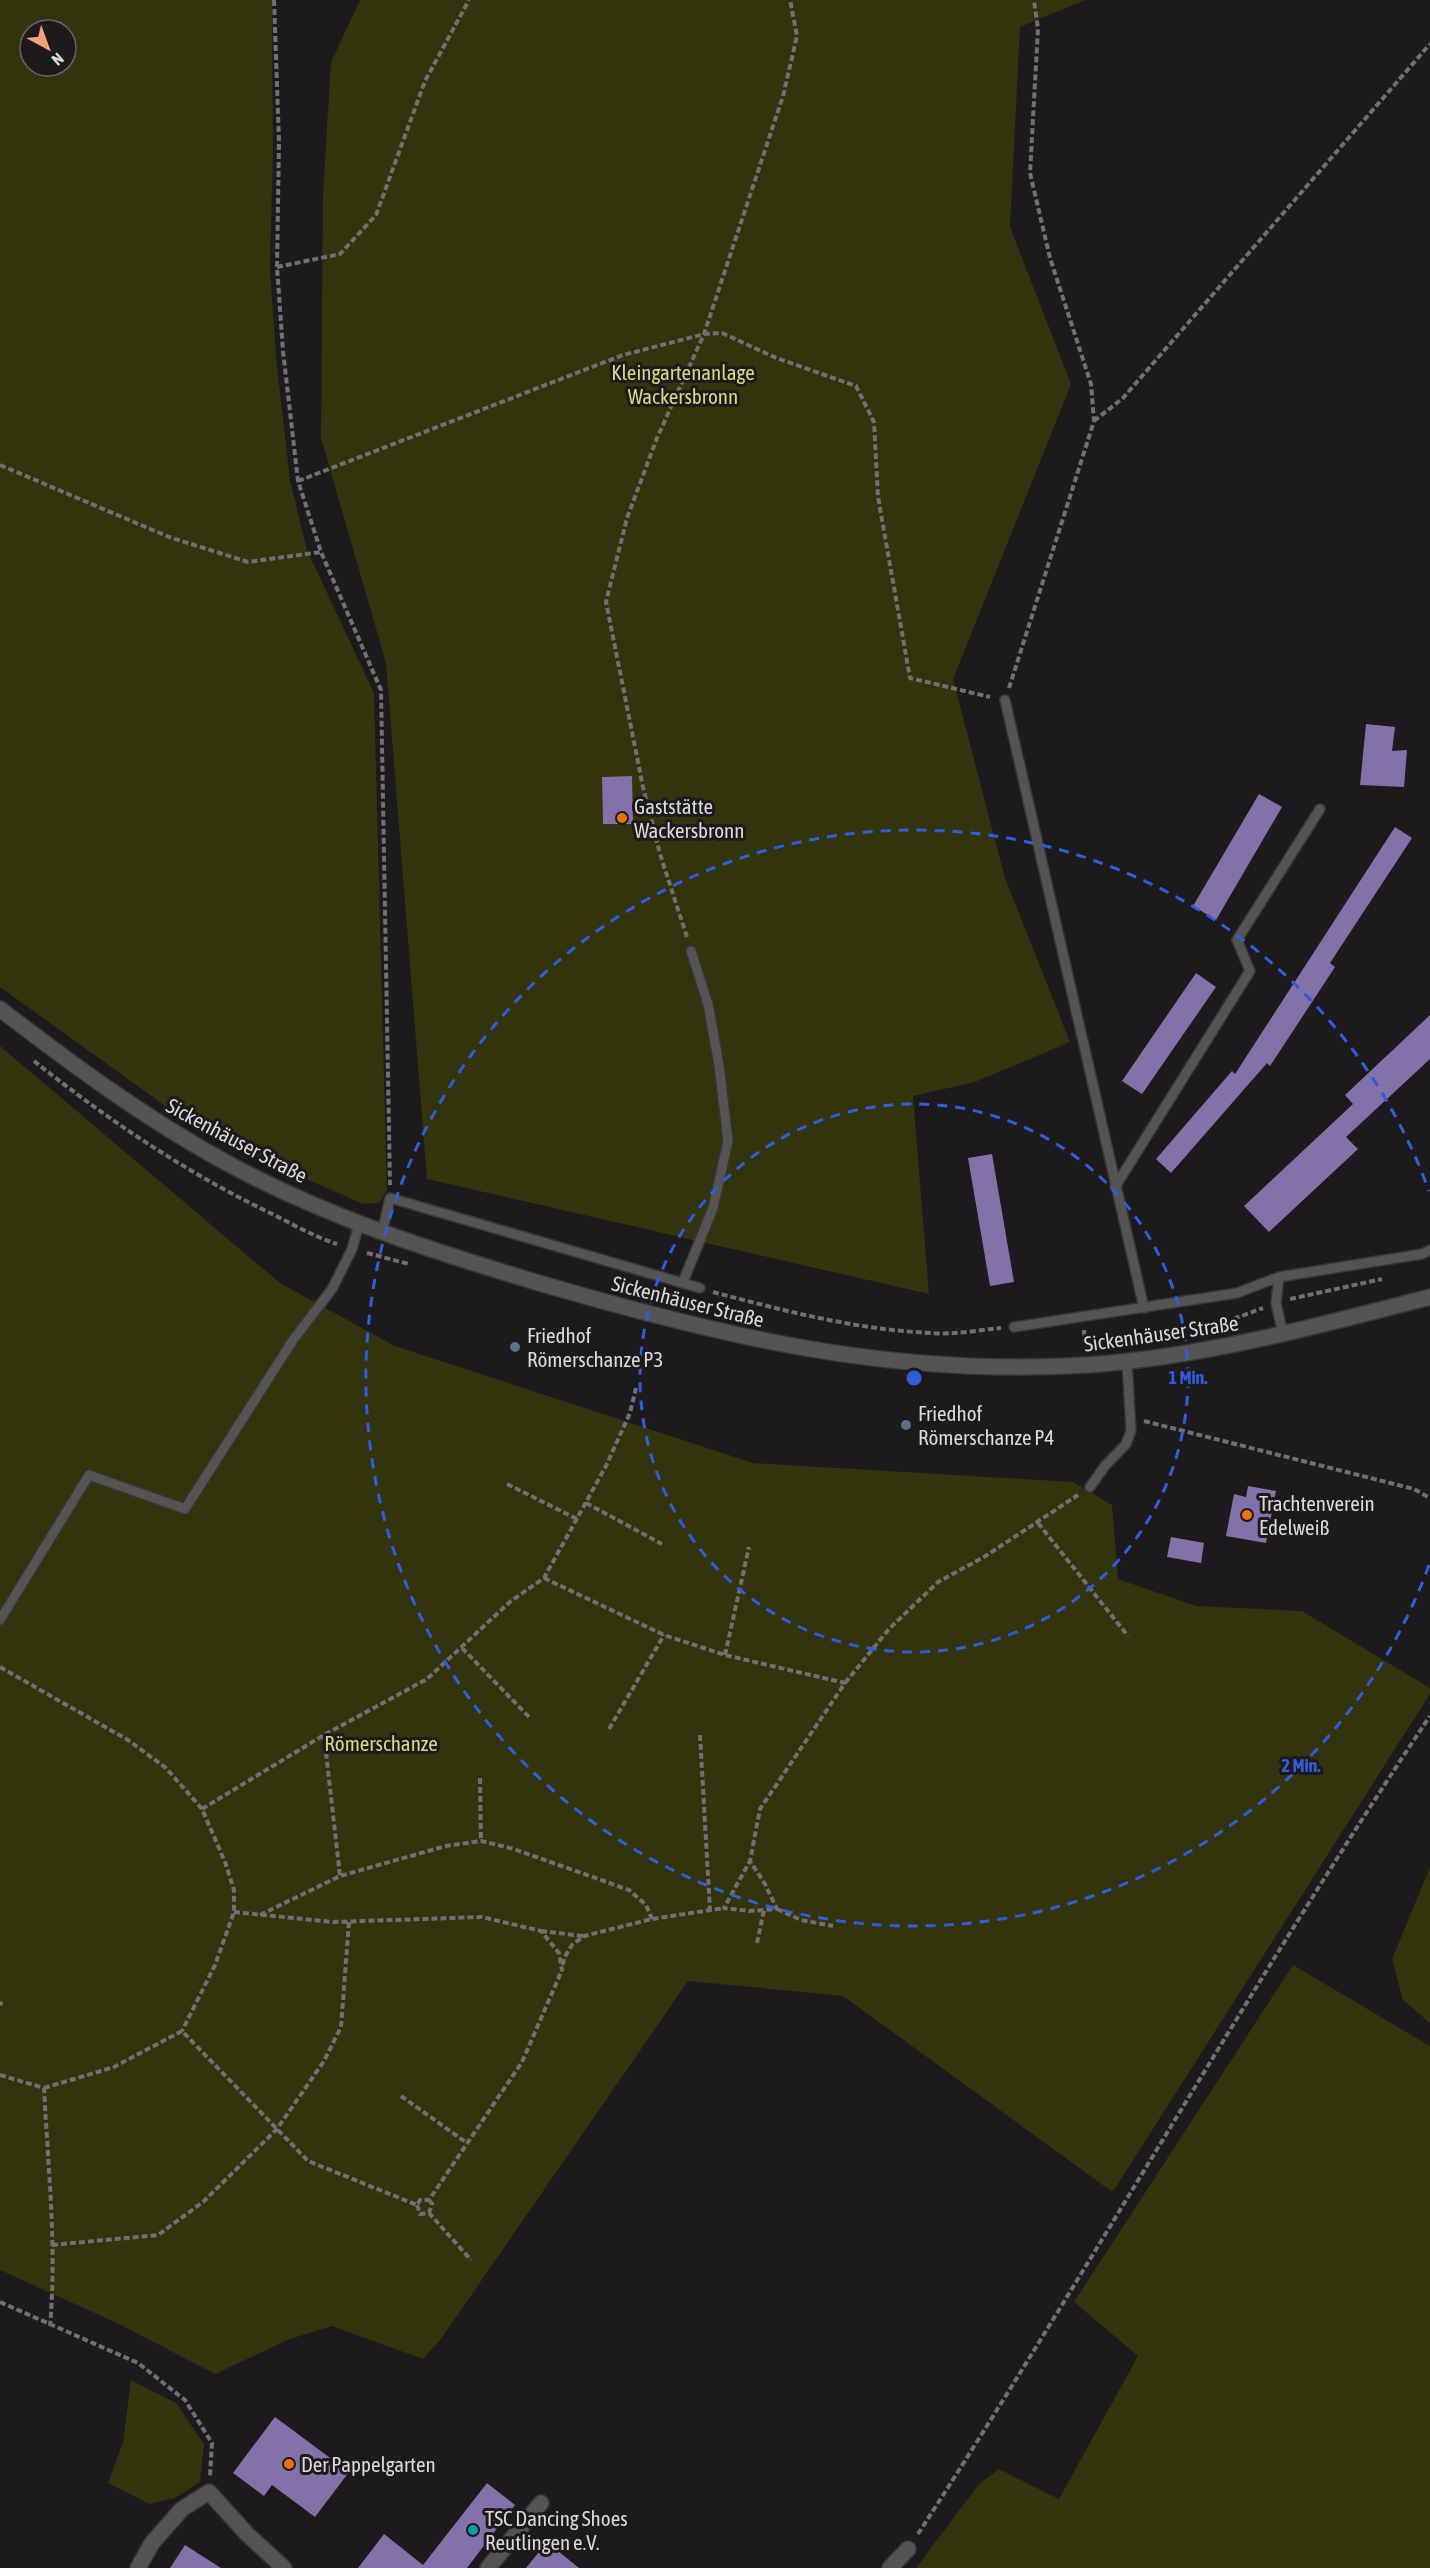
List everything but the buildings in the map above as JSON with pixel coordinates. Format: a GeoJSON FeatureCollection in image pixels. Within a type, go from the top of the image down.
{"type":"FeatureCollection","features":[{"type":"Feature","properties":{"kind":"street","name":"Sickenhäuser Straße"},"geometry":{"type":"LineString","coordinates":[[0,1009],[89,1076],[166,1127],[264,1182],[359,1224],[613,1304],[704,1328],[814,1351],[862,1358],[957,1366],[1031,1367],[1127,1362],[1208,1350],[1283,1335],[1430,1297]]}},
{"type":"Feature","properties":{"kind":"street"},"geometry":{"type":"LineString","coordinates":[[138,2568],[152,2543],[182,2509],[209,2492],[247,2534],[284,2568]]}},
{"type":"Feature","properties":{"kind":"street"},"geometry":{"type":"LineString","coordinates":[[488,2568],[541,2503]]}},
{"type":"Feature","properties":{"kind":"street"},"geometry":{"type":"LineString","coordinates":[[890,2568],[908,2550]]}},
{"type":"Feature","properties":{"kind":"lane"},"geometry":{"type":"LineString","coordinates":[[1005,700],[1144,1308]]}},
{"type":"Feature","properties":{"kind":"lane"},"geometry":{"type":"LineString","coordinates":[[1115,1187],[1250,971],[1237,940],[1320,809]]}},
{"type":"Feature","properties":{"kind":"lane"},"geometry":{"type":"LineString","coordinates":[[683,1282],[713,1208],[728,1141],[719,1065],[708,1004],[691,951]]}},
{"type":"Feature","properties":{"kind":"lane"},"geometry":{"type":"LineString","coordinates":[[382,1233],[390,1198],[700,1288]]}},
{"type":"Feature","properties":{"kind":"lane"},"geometry":{"type":"LineString","coordinates":[[0,1620],[89,1475],[185,1509],[293,1340],[332,1289],[352,1249],[359,1224]]}},
{"type":"Feature","properties":{"kind":"lane"},"geometry":{"type":"LineString","coordinates":[[1014,1327],[1237,1293],[1279,1277],[1422,1254],[1430,1250]]}},
{"type":"Feature","properties":{"kind":"lane"},"geometry":{"type":"LineString","coordinates":[[1279,1277],[1276,1303],[1283,1335]]}},
{"type":"Feature","properties":{"kind":"lane"},"geometry":{"type":"LineString","coordinates":[[1090,1487],[1105,1466],[1126,1444],[1132,1417],[1127,1362]]}},
{"type":"Feature","properties":{"kind":"path"},"geometry":{"type":"LineString","coordinates":[[274,0],[279,142],[277,267],[283,351],[298,481],[321,552],[381,690],[390,1198]]}},
{"type":"Feature","properties":{"kind":"path"},"geometry":{"type":"LineString","coordinates":[[277,267],[340,254],[376,215],[425,81],[469,0]]}},
{"type":"Feature","properties":{"kind":"path"},"geometry":{"type":"LineString","coordinates":[[691,951],[654,832],[606,602],[627,518],[657,438],[704,334],[783,96],[797,36],[790,0]]}},
{"type":"Feature","properties":{"kind":"path"},"geometry":{"type":"LineString","coordinates":[[298,481],[623,356],[704,334],[722,333],[774,357],[856,386],[874,422],[878,497],[910,678],[1005,700],[1094,421],[1091,384],[1050,258],[1030,173],[1038,29],[1034,0]]}},
{"type":"Feature","properties":{"kind":"path"},"geometry":{"type":"LineString","coordinates":[[1094,421],[1123,399],[1430,44]]}},
{"type":"Feature","properties":{"kind":"path"},"geometry":{"type":"LineString","coordinates":[[0,465],[169,537],[248,562],[321,552]]}},
{"type":"Feature","properties":{"kind":"path"},"geometry":{"type":"LineString","coordinates":[[1236,1318],[1276,1303],[1385,1278]]}},
{"type":"Feature","properties":{"kind":"path"},"geometry":{"type":"LineString","coordinates":[[700,1288],[775,1308],[852,1324],[933,1334],[1014,1327]]}},
{"type":"Feature","properties":{"kind":"path"},"geometry":{"type":"LineString","coordinates":[[202,1809],[324,1735],[427,1679],[511,1601],[544,1578],[586,1503],[630,1413],[636,1388]]}},
{"type":"Feature","properties":{"kind":"path"},"geometry":{"type":"LineString","coordinates":[[1132,1417],[1414,1489],[1430,1498]]}},
{"type":"Feature","properties":{"kind":"path"},"geometry":{"type":"LineString","coordinates":[[507,1484],[577,1519]]}},
{"type":"Feature","properties":{"kind":"path"},"geometry":{"type":"LineString","coordinates":[[724,1908],[750,1861],[760,1809],[845,1683],[889,1629],[938,1582],[1038,1523],[1090,1487]]}},
{"type":"Feature","properties":{"kind":"path"},"geometry":{"type":"LineString","coordinates":[[586,1503],[662,1544]]}},
{"type":"Feature","properties":{"kind":"path"},"geometry":{"type":"LineString","coordinates":[[1038,1523],[1128,1636]]}},
{"type":"Feature","properties":{"kind":"path"},"geometry":{"type":"LineString","coordinates":[[725,1655],[749,1547]]}},
{"type":"Feature","properties":{"kind":"path"},"geometry":{"type":"LineString","coordinates":[[544,1578],[664,1635],[725,1655],[845,1683]]}},
{"type":"Feature","properties":{"kind":"path"},"geometry":{"type":"LineString","coordinates":[[609,1729],[664,1635]]}},
{"type":"Feature","properties":{"kind":"path"},"geometry":{"type":"LineString","coordinates":[[462,1648],[531,1719]]}},
{"type":"Feature","properties":{"kind":"path"},"geometry":{"type":"LineString","coordinates":[[0,1669],[129,1740],[166,1768],[202,1809],[225,1862],[234,1890],[234,1912],[215,1965],[182,2031],[114,2067],[44,2088],[0,2076]]}},
{"type":"Feature","properties":{"kind":"path"},"geometry":{"type":"LineString","coordinates":[[908,2550],[970,2453],[1250,1996],[1430,1716]]}},
{"type":"Feature","properties":{"kind":"path"},"geometry":{"type":"LineString","coordinates":[[324,1735],[340,1876]]}},
{"type":"Feature","properties":{"kind":"path"},"geometry":{"type":"LineString","coordinates":[[700,1735],[710,1910]]}},
{"type":"Feature","properties":{"kind":"path"},"geometry":{"type":"LineString","coordinates":[[480,1778],[481,1841]]}},
{"type":"Feature","properties":{"kind":"path"},"geometry":{"type":"LineString","coordinates":[[260,1915],[340,1876],[446,1845],[481,1841],[514,1849],[629,1890],[646,1905],[652,1919]]}},
{"type":"Feature","properties":{"kind":"path"},"geometry":{"type":"LineString","coordinates":[[750,1861],[777,1909]]}},
{"type":"Feature","properties":{"kind":"path"},"geometry":{"type":"LineString","coordinates":[[234,1912],[349,1922],[482,1917],[541,1931],[584,1936],[652,1919],[724,1908],[777,1909],[801,1920],[833,1926]]}},
{"type":"Feature","properties":{"kind":"path"},"geometry":{"type":"LineString","coordinates":[[757,1943],[764,1910]]}},
{"type":"Feature","properties":{"kind":"path"},"geometry":{"type":"LineString","coordinates":[[52,2245],[158,2235],[203,2202],[277,2129],[324,2061],[341,2027],[349,1922]]}},
{"type":"Feature","properties":{"kind":"path"},"geometry":{"type":"LineString","coordinates":[[541,1931],[559,1953],[562,1970]]}},
{"type":"Feature","properties":{"kind":"path"},"geometry":{"type":"LineString","coordinates":[[429,2200],[522,2061],[562,1970],[564,1958],[572,1945],[584,1936]]}},
{"type":"Feature","properties":{"kind":"path"},"geometry":{"type":"LineString","coordinates":[[182,2031],[308,2161],[417,2205],[420,2214],[429,2213]]}},
{"type":"Feature","properties":{"kind":"path"},"geometry":{"type":"LineString","coordinates":[[44,2088],[52,2245],[53,2294],[50,2326]]}},
{"type":"Feature","properties":{"kind":"path"},"geometry":{"type":"LineString","coordinates":[[400,2096],[467,2143]]}},
{"type":"Feature","properties":{"kind":"path"},"geometry":{"type":"LineString","coordinates":[[417,2205],[420,2200],[429,2200]]}},
{"type":"Feature","properties":{"kind":"path"},"geometry":{"type":"LineString","coordinates":[[429,2200],[432,2205],[429,2213]]}},
{"type":"Feature","properties":{"kind":"path"},"geometry":{"type":"LineString","coordinates":[[429,2213],[471,2260]]}},
{"type":"Feature","properties":{"kind":"path"},"geometry":{"type":"LineString","coordinates":[[0,2302],[138,2363],[184,2400],[212,2443],[209,2492]]}},
{"type":"Feature","properties":{"kind":"green space"},"geometry":{"type":"Polygon","coordinates":[[[0,0],[272,0],[273,149],[270,268],[276,357],[290,480],[307,550],[374,693],[387,1190],[379,1203],[363,1204],[234,1147],[182,1118],[0,987],[0,0]]]}},
{"type":"Feature","properties":{"kind":"green space","name":"Kleingartenanlage Wackersbronn"},"geometry":{"type":"Polygon","coordinates":[[[360,0],[1085,0],[1020,27],[1010,227],[1071,384],[953,679],[1005,878],[1070,1042],[975,1082],[913,1096],[929,1294],[427,1179],[386,663],[321,438],[323,193],[331,62],[360,0]]]}},
{"type":"Feature","properties":{"kind":"green space","name":"Römerschanze"},"geometry":{"type":"Polygon","coordinates":[[[0,1046],[280,1283],[395,1346],[753,1463],[1073,1482],[1112,1505],[1118,1579],[1196,1606],[1302,1611],[1430,1688],[1430,1694],[1114,2190],[1111,2191],[843,1996],[688,1981],[441,2339],[423,2359],[332,2326],[290,2339],[215,2374],[119,2324],[0,2270],[0,1046]]]}},
{"type":"Feature","properties":{"kind":"green space"},"geometry":{"type":"Polygon","coordinates":[[[1430,1867],[1430,2023],[1403,2000],[1392,1959],[1430,1867]]]}},
{"type":"Feature","properties":{"kind":"green space"},"geometry":{"type":"Polygon","coordinates":[[[1293,1965],[1430,2046],[1430,2568],[916,2568],[979,2484],[999,2469],[1059,2499],[1138,2356],[1074,2302],[1293,1965]]]}},
{"type":"Feature","properties":{"kind":"green space"},"geometry":{"type":"Polygon","coordinates":[[[131,2380],[176,2403],[204,2444],[200,2482],[175,2498],[150,2504],[108,2483],[123,2442],[131,2380]]]}},
{"type":"Feature","properties":{"kind":"place","name":"Gaststätte Wackersbronn"},"geometry":{"type":"Point","coordinates":[622,818]}},
{"type":"Feature","properties":{"kind":"place","name":"Friedhof Römerschanze P3"},"geometry":{"type":"Point","coordinates":[515,1347]}},
{"type":"Feature","properties":{"kind":"place","name":"Friedhof Römerschanze P4"},"geometry":{"type":"Point","coordinates":[906,1425]}},
{"type":"Feature","properties":{"kind":"place","name":"Trachtenverein Edelweiß"},"geometry":{"type":"Point","coordinates":[1247,1515]}},
{"type":"Feature","properties":{"kind":"place","name":"Der Pappelgarten"},"geometry":{"type":"Point","coordinates":[289,2464]}},
{"type":"Feature","properties":{"kind":"place","name":"TSC Dancing Shoes Reutlingen e.V."},"geometry":{"type":"Point","coordinates":[473,2530]}}]}
